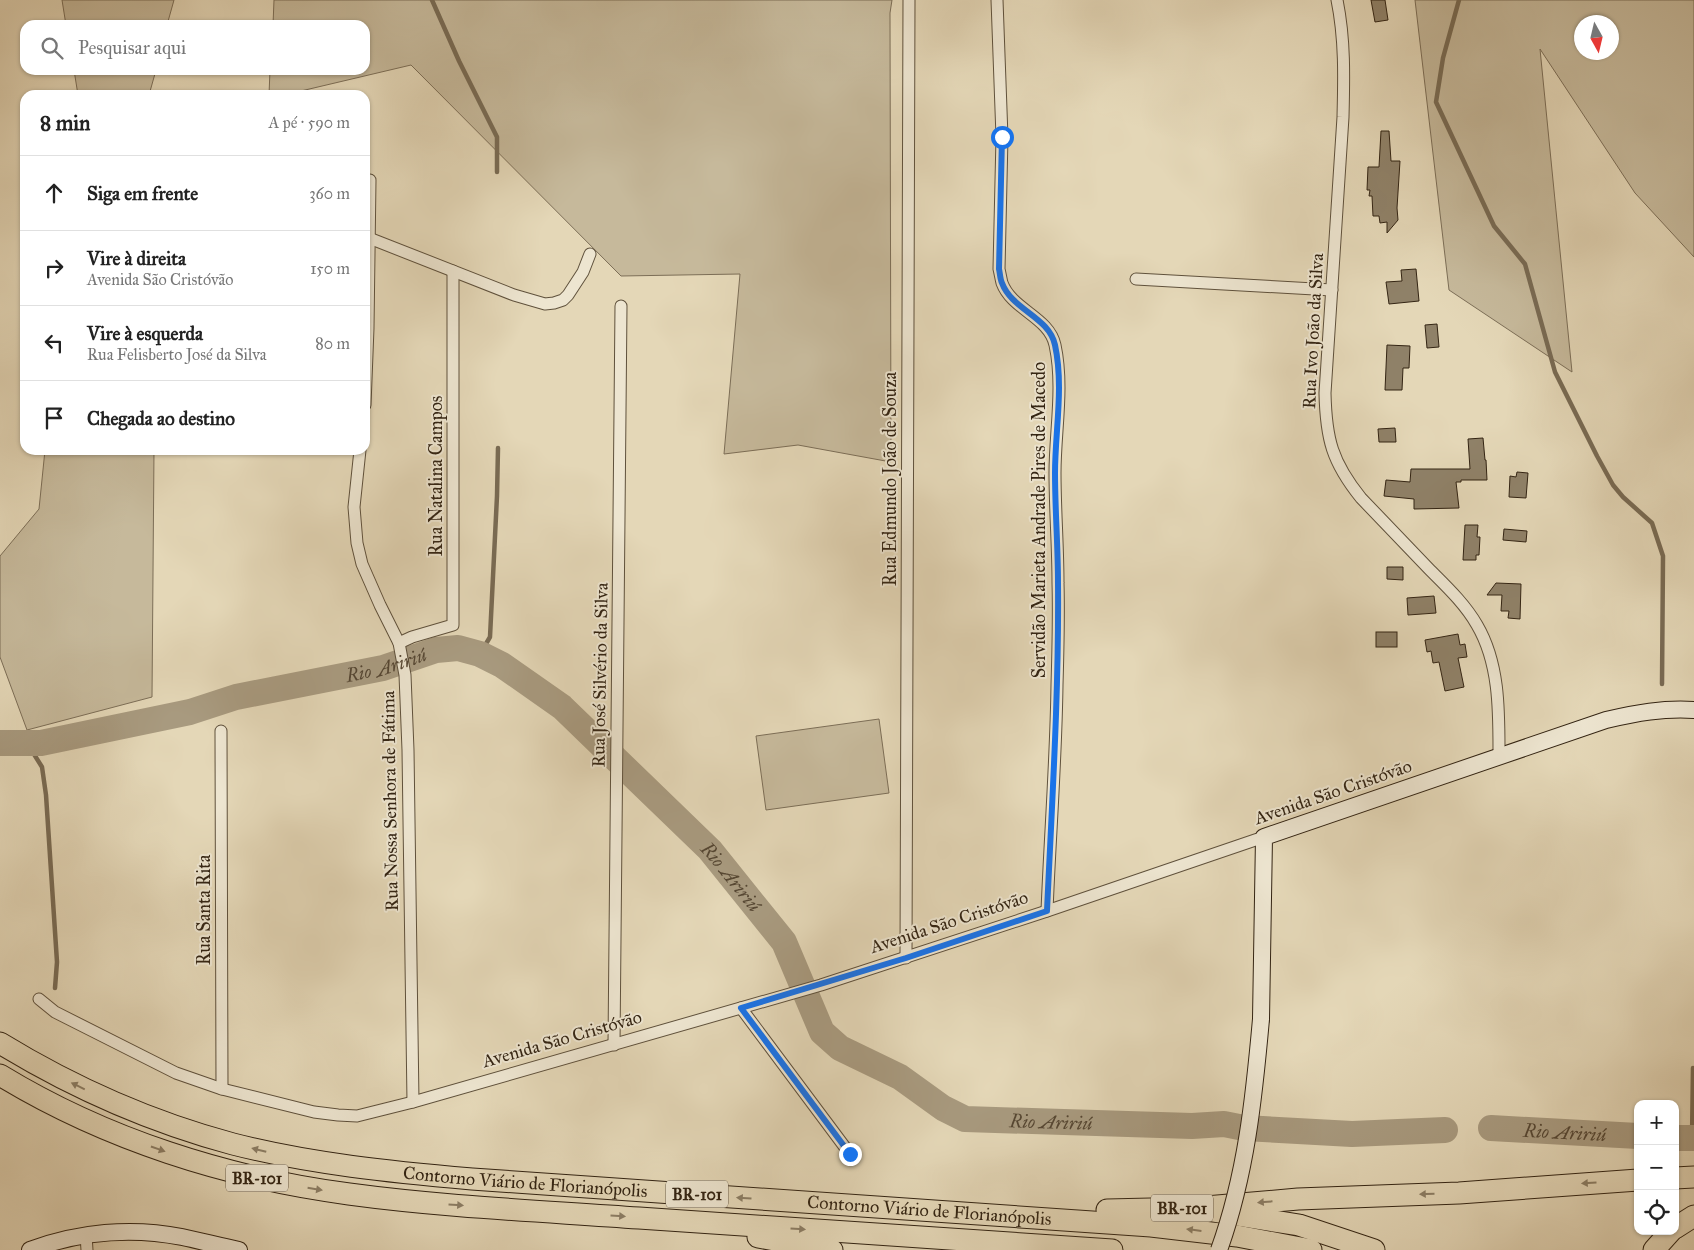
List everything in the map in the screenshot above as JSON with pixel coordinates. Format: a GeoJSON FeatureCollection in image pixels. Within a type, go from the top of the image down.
{"type":"FeatureCollection","features":[{"type":"Feature","properties":{"kind":"highway","name":"Contorno Viário de Florianópolis"},"geometry":{"type":"LineString","coordinates":[[0,1043],[88,1090],[159,1120],[232,1143],[310,1161],[410,1174],[495,1181],[1194,1230],[1245,1237],[1311,1250]]}},
{"type":"Feature","properties":{"kind":"highway","name":"Contorno Viário de Florianópolis"},"geometry":{"type":"LineString","coordinates":[[0,1075],[49,1102],[112,1131],[187,1159],[263,1179],[348,1194],[408,1201],[1112,1250]]}},
{"type":"Feature","properties":{"kind":"highway"},"geometry":{"type":"LineString","coordinates":[[1679,1178],[1694,1178]]}},
{"type":"Feature","properties":{"kind":"highway"},"geometry":{"type":"LineString","coordinates":[[1194,1208],[1298,1199],[1459,1193],[1634,1180]]}},
{"type":"Feature","properties":{"kind":"highway","name":"BR-101"},"geometry":{"type":"LineString","coordinates":[[984,1214],[1194,1208],[1299,1225],[1374,1250]]}},
{"type":"Feature","properties":{"kind":"highway"},"geometry":{"type":"LineString","coordinates":[[1679,1225],[1694,1216]]}},
{"type":"Feature","properties":{"kind":"highway"},"geometry":{"type":"LineString","coordinates":[[702,1222],[753,1236],[832,1250]]}},
{"type":"Feature","properties":{"kind":"highway"},"geometry":{"type":"LineString","coordinates":[[1654,1250],[1667,1235]]}},
{"type":"Feature","properties":{"kind":"main road","name":"Avenida São Cristóvão"},"geometry":{"type":"LineString","coordinates":[[1264,837],[1598,723],[1633,714],[1676,709],[1694,710]]}},
{"type":"Feature","properties":{"kind":"main road"},"geometry":{"type":"LineString","coordinates":[[1219,1250],[1232,1210],[1248,1142],[1253,1108],[1261,1019],[1264,837]]}},
{"type":"Feature","properties":{"kind":"main road"},"geometry":{"type":"LineString","coordinates":[[30,1250],[64,1238],[88,1246],[110,1232],[148,1233],[181,1237],[239,1250]]}},
{"type":"Feature","properties":{"kind":"street","name":"Rua Edmundo João de Souza"},"geometry":{"type":"LineString","coordinates":[[906,958],[910,0]]}},
{"type":"Feature","properties":{"kind":"street","name":"Servidão Marieta Andrade Pires de Macedo"},"geometry":{"type":"LineString","coordinates":[[997,0],[1002,137],[999,269],[1002,284],[1009,294],[1047,328],[1052,336],[1058,370],[1059,400],[1055,472],[1058,583],[1057,688],[1047,911]]}},
{"type":"Feature","properties":{"kind":"street","name":"Rua Ivo João da Silva"},"geometry":{"type":"LineString","coordinates":[[1337,0],[1344,45],[1344,76],[1326,393],[1326,420],[1331,446],[1342,473],[1361,498],[1462,603],[1478,626],[1491,663],[1496,687],[1499,756]]}},
{"type":"Feature","properties":{"kind":"street"},"geometry":{"type":"LineString","coordinates":[[370,238],[535,302],[545,304],[563,300],[576,286],[584,272],[590,254]]}},
{"type":"Feature","properties":{"kind":"street","name":"Rua Natalina Campos"},"geometry":{"type":"LineString","coordinates":[[401,647],[412,637],[453,624],[453,271]]}},
{"type":"Feature","properties":{"kind":"street"},"geometry":{"type":"LineString","coordinates":[[1136,279],[1332,290]]}},
{"type":"Feature","properties":{"kind":"street","name":"Rua José Silvério da Silva"},"geometry":{"type":"LineString","coordinates":[[614,1045],[621,306]]}},
{"type":"Feature","properties":{"kind":"street","name":"Rua Nossa Senhora de Fátima"},"geometry":{"type":"LineString","coordinates":[[359,455],[354,506],[357,543],[366,572],[401,647],[406,675],[413,1102]]}},
{"type":"Feature","properties":{"kind":"street","name":"Rua Santa Rita"},"geometry":{"type":"LineString","coordinates":[[221,731],[222,1089]]}},
{"type":"Feature","properties":{"kind":"street","name":"Avenida São Cristóvão"},"geometry":{"type":"LineString","coordinates":[[39,999],[55,1012],[168,1069],[222,1089],[314,1112],[357,1116],[413,1102],[821,985],[1264,837]]}},
{"type":"Feature","properties":{"kind":"street"},"geometry":{"type":"LineString","coordinates":[[741,1008],[850,1154]]}},
{"type":"Feature","properties":{"kind":"shaded area"},"geometry":{"type":"Polygon","coordinates":[[[62,0],[174,0],[168,20],[65,20],[62,0]]]}},
{"type":"Feature","properties":{"kind":"shaded area"},"geometry":{"type":"Polygon","coordinates":[[[274,0],[892,0],[890,13],[891,462],[798,445],[724,454],[740,274],[621,276],[411,65],[370,75],[370,20],[273,20],[274,0]]]}},
{"type":"Feature","properties":{"kind":"shaded area"},"geometry":{"type":"Polygon","coordinates":[[[1415,0],[1694,0],[1694,257],[1635,193],[1540,49],[1572,372],[1449,290],[1415,0]]]}},
{"type":"Feature","properties":{"kind":"shaded area"},"geometry":{"type":"Polygon","coordinates":[[[75,75],[155,75],[150,90],[77,90],[75,75]]]}},
{"type":"Feature","properties":{"kind":"shaded area"},"geometry":{"type":"Polygon","coordinates":[[[270,75],[369,75],[305,90],[269,90],[270,75]]]}},
{"type":"Feature","properties":{"kind":"shaded area"},"geometry":{"type":"Polygon","coordinates":[[[44,455],[154,455],[152,697],[27,730],[0,657],[0,556],[39,509],[44,455]]]}},
{"type":"Feature","properties":{"kind":"shaded area"},"geometry":{"type":"Polygon","coordinates":[[[879,719],[889,793],[766,810],[756,736],[879,719]]]}},
{"type":"Feature","properties":{"kind":"building"},"geometry":{"type":"Polygon","coordinates":[[[1371,0],[1385,0],[1388,20],[1375,22],[1371,0]]]}},
{"type":"Feature","properties":{"kind":"building"},"geometry":{"type":"Polygon","coordinates":[[[1381,131],[1389,131],[1391,161],[1400,161],[1398,220],[1387,233],[1387,222],[1380,223],[1379,216],[1373,216],[1372,196],[1369,196],[1370,190],[1367,190],[1368,167],[1379,167],[1381,131]]]}},
{"type":"Feature","properties":{"kind":"building"},"geometry":{"type":"Polygon","coordinates":[[[1416,269],[1419,301],[1389,304],[1386,282],[1402,281],[1401,270],[1416,269]]]}},
{"type":"Feature","properties":{"kind":"building"},"geometry":{"type":"Polygon","coordinates":[[[1437,324],[1439,347],[1427,348],[1425,325],[1437,324]]]}},
{"type":"Feature","properties":{"kind":"building"},"geometry":{"type":"Polygon","coordinates":[[[1387,345],[1410,346],[1409,368],[1403,368],[1402,390],[1385,390],[1387,345]]]}},
{"type":"Feature","properties":{"kind":"building"},"geometry":{"type":"Polygon","coordinates":[[[1395,428],[1396,442],[1379,442],[1378,429],[1395,428]]]}},
{"type":"Feature","properties":{"kind":"building"},"geometry":{"type":"Polygon","coordinates":[[[1483,438],[1487,480],[1461,480],[1461,482],[1456,482],[1459,508],[1414,509],[1414,499],[1384,496],[1386,480],[1410,482],[1411,469],[1470,469],[1468,439],[1483,438]]]}},
{"type":"Feature","properties":{"kind":"building"},"geometry":{"type":"Polygon","coordinates":[[[1517,472],[1528,473],[1526,498],[1509,497],[1510,476],[1516,477],[1517,472]]]}},
{"type":"Feature","properties":{"kind":"building"},"geometry":{"type":"Polygon","coordinates":[[[1465,525],[1478,525],[1477,537],[1480,537],[1479,555],[1476,555],[1476,560],[1463,560],[1465,525]]]}},
{"type":"Feature","properties":{"kind":"building"},"geometry":{"type":"Polygon","coordinates":[[[1504,529],[1527,531],[1526,542],[1503,540],[1504,529]]]}},
{"type":"Feature","properties":{"kind":"building"},"geometry":{"type":"Polygon","coordinates":[[[1387,567],[1403,567],[1403,580],[1387,579],[1387,567]]]}},
{"type":"Feature","properties":{"kind":"building"},"geometry":{"type":"Polygon","coordinates":[[[1496,583],[1521,584],[1520,619],[1508,618],[1509,611],[1501,611],[1502,595],[1487,595],[1496,583]]]}},
{"type":"Feature","properties":{"kind":"building"},"geometry":{"type":"Polygon","coordinates":[[[1434,596],[1436,613],[1408,615],[1407,598],[1434,596]]]}},
{"type":"Feature","properties":{"kind":"building"},"geometry":{"type":"Polygon","coordinates":[[[1376,632],[1397,632],[1397,647],[1376,647],[1376,632]]]}},
{"type":"Feature","properties":{"kind":"building"},"geometry":{"type":"Polygon","coordinates":[[[1458,634],[1460,645],[1465,644],[1467,657],[1458,658],[1464,687],[1445,691],[1439,662],[1433,663],[1431,651],[1427,652],[1425,640],[1458,634]]]}},
{"type":"Feature","properties":{"kind":"waterway"},"geometry":{"type":"LineString","coordinates":[[432,0],[459,61],[497,137],[497,172]]}},
{"type":"Feature","properties":{"kind":"waterway"},"geometry":{"type":"LineString","coordinates":[[1459,0],[1443,58],[1436,102],[1494,226],[1525,264],[1555,372],[1597,456],[1613,485],[1623,497],[1652,523],[1663,556],[1662,684]]}},
{"type":"Feature","properties":{"kind":"waterway"},"geometry":{"type":"LineString","coordinates":[[480,654],[490,637],[498,448]]}},
{"type":"Feature","properties":{"kind":"waterway","name":"Rio Aririú"},"geometry":{"type":"LineString","coordinates":[[0,743],[41,743],[190,712],[236,697],[383,668],[436,650],[458,648],[480,654],[502,665],[562,707],[710,850],[784,942],[822,1032],[840,1048],[900,1077],[943,1108],[965,1119],[1192,1126],[1224,1124],[1244,1128],[1352,1134],[1445,1130]]}},
{"type":"Feature","properties":{"kind":"waterway"},"geometry":{"type":"LineString","coordinates":[[27,743],[42,767],[46,795],[57,962],[55,988]]}},
{"type":"Feature","properties":{"kind":"waterway"},"geometry":{"type":"LineString","coordinates":[[1692,1139],[1693,1068]]}},
{"type":"Feature","properties":{"kind":"waterway","name":"Rio Aririú"},"geometry":{"type":"LineString","coordinates":[[1491,1128],[1634,1136]]}},
{"type":"Feature","properties":{"kind":"waterway","name":"Rio Aririú"},"geometry":{"type":"LineString","coordinates":[[1679,1138],[1694,1138]]}},
{"type":"Feature","properties":{"kind":"route"},"geometry":{"type":"LineString","coordinates":[[850,1154],[741,1008],[821,985],[1047,911],[1057,688],[1058,583],[1055,472],[1059,400],[1058,370],[1055,345],[1047,328],[1021,306],[1002,284],[999,269],[1002,137]]}}]}
